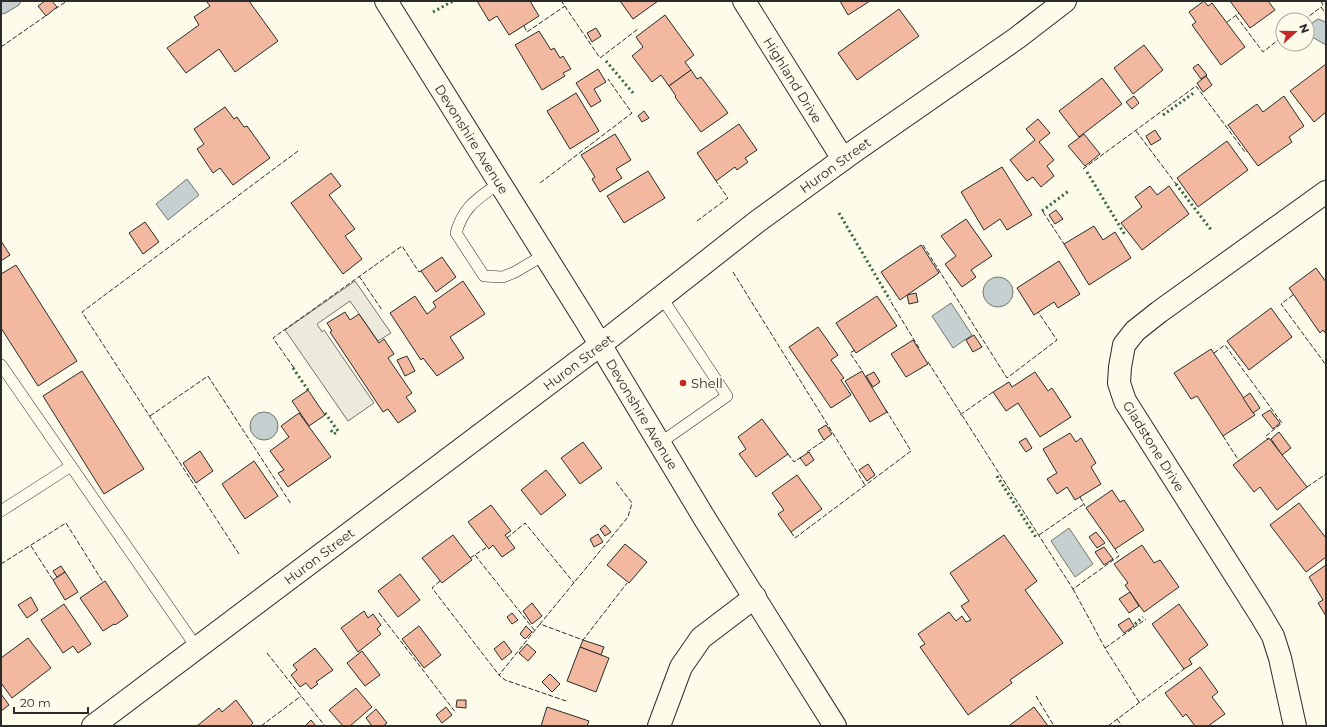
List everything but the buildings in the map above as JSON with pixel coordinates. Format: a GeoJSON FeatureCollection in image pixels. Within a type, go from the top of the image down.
{"type":"FeatureCollection","features":[{"type":"Feature","properties":{"kind":"street","name":"Devonshire Avenue"},"geometry":{"type":"LineString","coordinates":[[386,1],[600,345],[705,519],[835,726]]}},
{"type":"Feature","properties":{"kind":"street","name":"Highland Drive"},"geometry":{"type":"LineString","coordinates":[[744,1],[843,159]]}},
{"type":"Feature","properties":{"kind":"street","name":"Huron Street"},"geometry":{"type":"LineString","coordinates":[[101,724],[197,648],[662,298],[758,221],[843,159],[1017,38],[1065,1]]}},
{"type":"Feature","properties":{"kind":"street","name":"Gladstone Drive"},"geometry":{"type":"LineString","coordinates":[[1295,726],[1280,658],[1273,636],[1125,402],[1119,383],[1124,345],[1135,331],[1159,312],[1326,192]]}},
{"type":"Feature","properties":{"kind":"street"},"geometry":{"type":"LineString","coordinates":[[659,726],[681,667],[701,638],[755,597]]}},
{"type":"Feature","properties":{"kind":"lane"},"geometry":{"type":"LineString","coordinates":[[499,182],[469,206],[460,220],[456,232],[484,276],[502,277],[515,272],[544,255]]}},
{"type":"Feature","properties":{"kind":"lane"},"geometry":{"type":"LineString","coordinates":[[660,443],[727,396],[662,298]]}},
{"type":"Feature","properties":{"kind":"lane"},"geometry":{"type":"LineString","coordinates":[[1,365],[197,648]]}},
{"type":"Feature","properties":{"kind":"lane"},"geometry":{"type":"LineString","coordinates":[[1,511],[71,466]]}},
{"type":"Feature","properties":{"kind":"shaded area"},"geometry":{"type":"Polygon","coordinates":[[[1,1],[21,1],[19,5],[4,14],[1,13],[1,1]]]}},
{"type":"Feature","properties":{"kind":"shaded area"},"geometry":{"type":"Polygon","coordinates":[[[1318,19],[1326,22],[1326,45],[1315,39],[1315,21],[1318,19]]]}},
{"type":"Feature","properties":{"kind":"shaded area"},"geometry":{"type":"Polygon","coordinates":[[[187,179],[199,195],[168,220],[156,204],[187,179]]]}},
{"type":"Feature","properties":{"kind":"shaded area"},"geometry":{"type":"Polygon","coordinates":[[[998,277],[1004,278],[1012,286],[1012,298],[1004,306],[998,307],[992,306],[984,298],[983,292],[984,286],[992,278],[998,277]]]}},
{"type":"Feature","properties":{"kind":"shaded area"},"geometry":{"type":"Polygon","coordinates":[[[355,281],[391,333],[378,341],[350,301],[317,324],[322,332],[324,330],[374,403],[348,421],[285,330],[355,281]]]}},
{"type":"Feature","properties":{"kind":"shaded area"},"geometry":{"type":"Polygon","coordinates":[[[951,303],[972,335],[953,348],[932,316],[951,303]]]}},
{"type":"Feature","properties":{"kind":"shaded area"},"geometry":{"type":"Polygon","coordinates":[[[264,412],[274,416],[278,426],[274,436],[264,440],[254,436],[250,426],[254,416],[264,412]]]}},
{"type":"Feature","properties":{"kind":"shaded area"},"geometry":{"type":"Polygon","coordinates":[[[1069,528],[1093,564],[1075,577],[1051,541],[1069,528]]]}},
{"type":"Feature","properties":{"kind":"hedge"},"geometry":{"type":"LineString","coordinates":[[433,12],[453,1]]}},
{"type":"Feature","properties":{"kind":"hedge"},"geometry":{"type":"LineString","coordinates":[[606,61],[633,93]]}},
{"type":"Feature","properties":{"kind":"hedge"},"geometry":{"type":"LineString","coordinates":[[1163,115],[1195,92]]}},
{"type":"Feature","properties":{"kind":"hedge"},"geometry":{"type":"LineString","coordinates":[[1087,172],[1125,235]]}},
{"type":"Feature","properties":{"kind":"hedge"},"geometry":{"type":"LineString","coordinates":[[1176,184],[1212,231]]}},
{"type":"Feature","properties":{"kind":"hedge"},"geometry":{"type":"LineString","coordinates":[[1042,211],[1070,190]]}},
{"type":"Feature","properties":{"kind":"hedge"},"geometry":{"type":"LineString","coordinates":[[839,213],[890,300]]}},
{"type":"Feature","properties":{"kind":"hedge"},"geometry":{"type":"LineString","coordinates":[[293,368],[308,390]]}},
{"type":"Feature","properties":{"kind":"hedge"},"geometry":{"type":"LineString","coordinates":[[325,413],[338,431],[334,434],[329,428]]}},
{"type":"Feature","properties":{"kind":"hedge"},"geometry":{"type":"LineString","coordinates":[[997,476],[1037,539]]}},
{"type":"Feature","properties":{"kind":"hedge"},"geometry":{"type":"LineString","coordinates":[[1135,624],[1143,617]]}},
{"type":"Feature","properties":{"kind":"fence"},"geometry":{"type":"LineString","coordinates":[[55,9],[67,1]]}},
{"type":"Feature","properties":{"kind":"fence"},"geometry":{"type":"LineString","coordinates":[[564,1],[562,2],[600,58],[638,29]]}},
{"type":"Feature","properties":{"kind":"fence"},"geometry":{"type":"LineString","coordinates":[[1321,1],[1323,5],[1321,7],[1326,14]]}},
{"type":"Feature","properties":{"kind":"fence"},"geometry":{"type":"LineString","coordinates":[[524,26],[527,32],[565,6]]}},
{"type":"Feature","properties":{"kind":"fence"},"geometry":{"type":"LineString","coordinates":[[1314,12],[1321,7]]}},
{"type":"Feature","properties":{"kind":"fence"},"geometry":{"type":"LineString","coordinates":[[1227,22],[1239,13]]}},
{"type":"Feature","properties":{"kind":"fence"},"geometry":{"type":"LineString","coordinates":[[1,47],[47,15]]}},
{"type":"Feature","properties":{"kind":"fence"},"geometry":{"type":"LineString","coordinates":[[1236,16],[1263,52],[1275,42]]}},
{"type":"Feature","properties":{"kind":"fence"},"geometry":{"type":"LineString","coordinates":[[540,183],[632,113],[608,79]]}},
{"type":"Feature","properties":{"kind":"fence"},"geometry":{"type":"LineString","coordinates":[[1083,169],[1196,86],[1245,152],[1247,151]]}},
{"type":"Feature","properties":{"kind":"fence"},"geometry":{"type":"LineString","coordinates":[[1136,131],[1176,184]]}},
{"type":"Feature","properties":{"kind":"fence"},"geometry":{"type":"LineString","coordinates":[[239,554],[82,312],[298,151]]}},
{"type":"Feature","properties":{"kind":"fence"},"geometry":{"type":"LineString","coordinates":[[697,221],[728,198],[716,181]]}},
{"type":"Feature","properties":{"kind":"fence"},"geometry":{"type":"LineString","coordinates":[[1043,212],[1064,244]]}},
{"type":"Feature","properties":{"kind":"fence"},"geometry":{"type":"LineString","coordinates":[[923,245],[1007,378],[1057,340],[1038,312]]}},
{"type":"Feature","properties":{"kind":"fence"},"geometry":{"type":"LineString","coordinates":[[294,368],[273,338],[402,246],[419,272],[421,271]]}},
{"type":"Feature","properties":{"kind":"fence"},"geometry":{"type":"LineString","coordinates":[[733,272],[865,485]]}},
{"type":"Feature","properties":{"kind":"fence"},"geometry":{"type":"LineString","coordinates":[[359,276],[382,310]]}},
{"type":"Feature","properties":{"kind":"fence"},"geometry":{"type":"LineString","coordinates":[[1293,295],[1281,304],[1326,365]]}},
{"type":"Feature","properties":{"kind":"fence"},"geometry":{"type":"LineString","coordinates":[[891,302],[919,348]]}},
{"type":"Feature","properties":{"kind":"fence"},"geometry":{"type":"LineString","coordinates":[[1214,353],[1225,345],[1282,423],[1266,436],[1268,440]]}},
{"type":"Feature","properties":{"kind":"fence"},"geometry":{"type":"LineString","coordinates":[[855,350],[850,353],[863,372]]}},
{"type":"Feature","properties":{"kind":"fence"},"geometry":{"type":"LineString","coordinates":[[928,362],[1073,589],[1119,556],[1115,549]]}},
{"type":"Feature","properties":{"kind":"fence"},"geometry":{"type":"LineString","coordinates":[[150,416],[208,376],[291,504]]}},
{"type":"Feature","properties":{"kind":"fence"},"geometry":{"type":"LineString","coordinates":[[960,415],[993,392]]}},
{"type":"Feature","properties":{"kind":"fence"},"geometry":{"type":"LineString","coordinates":[[791,532],[795,538],[911,451],[886,410]]}},
{"type":"Feature","properties":{"kind":"fence"},"geometry":{"type":"LineString","coordinates":[[1223,436],[1239,461]]}},
{"type":"Feature","properties":{"kind":"fence"},"geometry":{"type":"LineString","coordinates":[[807,452],[825,440]]}},
{"type":"Feature","properties":{"kind":"fence"},"geometry":{"type":"LineString","coordinates":[[788,454],[794,462],[801,457]]}},
{"type":"Feature","properties":{"kind":"fence"},"geometry":{"type":"LineString","coordinates":[[1307,487],[1326,474]]}},
{"type":"Feature","properties":{"kind":"fence"},"geometry":{"type":"LineString","coordinates":[[616,482],[632,503],[628,517],[540,624],[583,640],[627,583]]}},
{"type":"Feature","properties":{"kind":"fence"},"geometry":{"type":"LineString","coordinates":[[1080,497],[1085,506]]}},
{"type":"Feature","properties":{"kind":"fence"},"geometry":{"type":"LineString","coordinates":[[1039,535],[1084,504]]}},
{"type":"Feature","properties":{"kind":"fence"},"geometry":{"type":"LineString","coordinates":[[1,564],[66,523],[103,582]]}},
{"type":"Feature","properties":{"kind":"fence"},"geometry":{"type":"LineString","coordinates":[[507,538],[525,523],[574,583]]}},
{"type":"Feature","properties":{"kind":"fence"},"geometry":{"type":"LineString","coordinates":[[31,546],[53,580]]}},
{"type":"Feature","properties":{"kind":"fence"},"geometry":{"type":"LineString","coordinates":[[470,558],[487,547]]}},
{"type":"Feature","properties":{"kind":"fence"},"geometry":{"type":"LineString","coordinates":[[475,555],[535,631]]}},
{"type":"Feature","properties":{"kind":"fence"},"geometry":{"type":"LineString","coordinates":[[440,581],[432,588],[499,675]]}},
{"type":"Feature","properties":{"kind":"fence"},"geometry":{"type":"LineString","coordinates":[[1073,589],[1105,648],[1139,702]]}},
{"type":"Feature","properties":{"kind":"fence"},"geometry":{"type":"LineString","coordinates":[[379,613],[456,713]]}},
{"type":"Feature","properties":{"kind":"fence"},"geometry":{"type":"LineString","coordinates":[[1105,648],[1146,619]]}},
{"type":"Feature","properties":{"kind":"fence"},"geometry":{"type":"LineString","coordinates":[[540,624],[499,675],[505,680],[566,701]]}},
{"type":"Feature","properties":{"kind":"fence"},"geometry":{"type":"LineString","coordinates":[[267,653],[325,726]]}},
{"type":"Feature","properties":{"kind":"fence"},"geometry":{"type":"LineString","coordinates":[[1108,726],[1184,669]]}},
{"type":"Feature","properties":{"kind":"fence"},"geometry":{"type":"LineString","coordinates":[[261,726],[301,696]]}},
{"type":"Feature","properties":{"kind":"fence"},"geometry":{"type":"LineString","coordinates":[[1036,696],[1054,726]]}},
{"type":"Feature","properties":{"kind":"fence"},"geometry":{"type":"LineString","coordinates":[[1117,719],[1122,726]]}},
{"type":"Feature","properties":{"kind":"place","name":"Shell"},"geometry":{"type":"Point","coordinates":[683,383]}}]}
